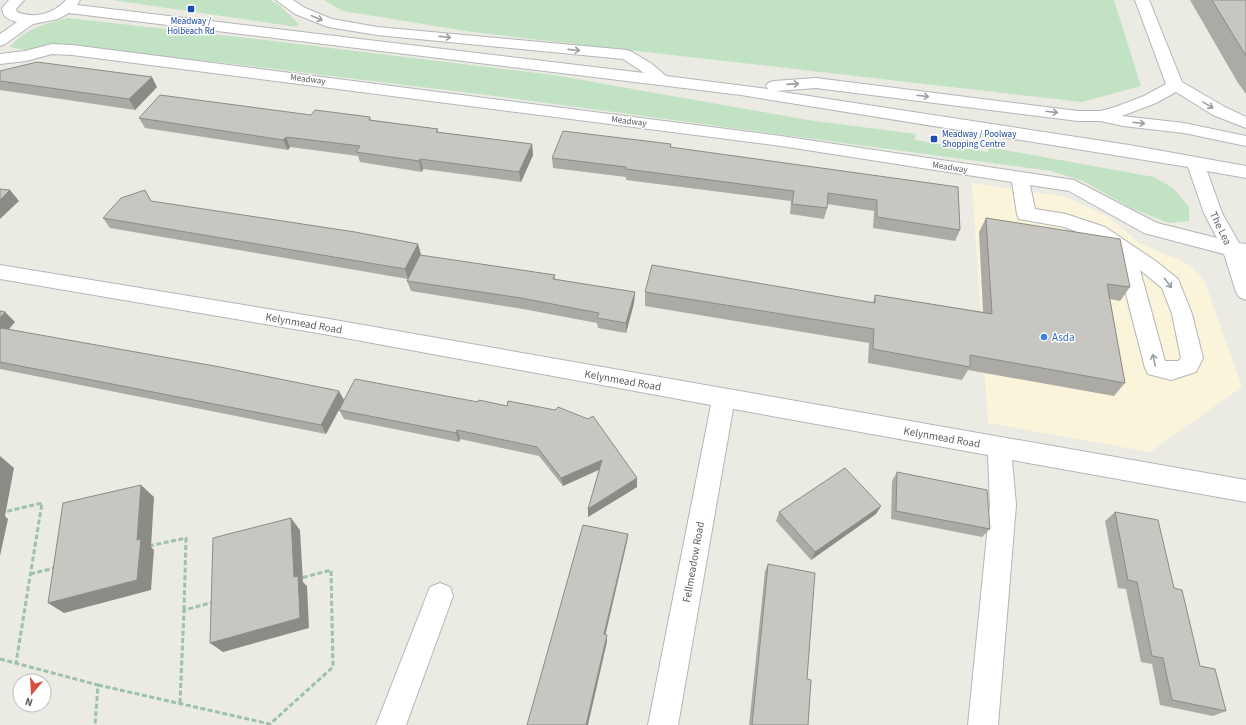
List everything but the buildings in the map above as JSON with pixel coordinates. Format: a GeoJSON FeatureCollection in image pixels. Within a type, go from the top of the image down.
{"type":"FeatureCollection","features":[{"type":"Feature","properties":{"kind":"street"},"geometry":{"type":"LineString","coordinates":[[0,0],[16,1]]}},
{"type":"Feature","properties":{"kind":"street"},"geometry":{"type":"LineString","coordinates":[[283,0],[300,11],[328,23],[377,31],[627,55],[646,67],[660,79]]}},
{"type":"Feature","properties":{"kind":"street"},"geometry":{"type":"LineString","coordinates":[[1142,0],[1175,85],[1219,111],[1246,123]]}},
{"type":"Feature","properties":{"kind":"street"},"geometry":{"type":"LineString","coordinates":[[16,1],[9,8],[10,14],[17,18],[29,20],[43,18],[70,4],[741,90],[1129,151],[1246,172]]}},
{"type":"Feature","properties":{"kind":"street"},"geometry":{"type":"LineString","coordinates":[[0,41],[29,20]]}},
{"type":"Feature","properties":{"kind":"street","name":"Meadway"},"geometry":{"type":"LineString","coordinates":[[0,59],[26,56],[52,50],[72,50],[781,141],[1074,186],[1151,228],[1239,250]]}},
{"type":"Feature","properties":{"kind":"street"},"geometry":{"type":"LineString","coordinates":[[741,90],[816,83],[1078,116],[1101,116],[1123,121],[1184,128],[1246,142]]}},
{"type":"Feature","properties":{"kind":"street"},"geometry":{"type":"LineString","coordinates":[[1101,116],[1121,111],[1166,93],[1175,85]]}},
{"type":"Feature","properties":{"kind":"street","name":"The Lea"},"geometry":{"type":"LineString","coordinates":[[1196,164],[1213,213],[1239,250],[1246,292]]}},
{"type":"Feature","properties":{"kind":"street"},"geometry":{"type":"LineString","coordinates":[[1020,178],[1026,214],[1082,225],[1098,232],[1137,260],[1150,267],[1171,284],[1182,314],[1192,358],[1188,366],[1182,369],[1172,371],[1156,368],[1129,267],[1137,260]]}},
{"type":"Feature","properties":{"kind":"street","name":"Kelynmead Road"},"geometry":{"type":"LineString","coordinates":[[0,272],[330,327],[723,399],[1246,491]]}},
{"type":"Feature","properties":{"kind":"street","name":"Fellmeadow Road"},"geometry":{"type":"LineString","coordinates":[[663,725],[723,399]]}},
{"type":"Feature","properties":{"kind":"street"},"geometry":{"type":"LineString","coordinates":[[983,725],[1003,505],[999,448]]}},
{"type":"Feature","properties":{"kind":"street"},"geometry":{"type":"LineString","coordinates":[[391,725],[440,596]]}},
{"type":"Feature","properties":{"kind":"path"},"geometry":{"type":"LineString","coordinates":[[0,513],[42,504],[16,663]]}},
{"type":"Feature","properties":{"kind":"path"},"geometry":{"type":"LineString","coordinates":[[143,548],[186,538],[180,703]]}},
{"type":"Feature","properties":{"kind":"path"},"geometry":{"type":"LineString","coordinates":[[30,574],[59,567]]}},
{"type":"Feature","properties":{"kind":"path"},"geometry":{"type":"LineString","coordinates":[[0,659],[98,685],[270,724],[333,667],[331,570],[295,579]]}},
{"type":"Feature","properties":{"kind":"path"},"geometry":{"type":"LineString","coordinates":[[184,610],[219,601]]}},
{"type":"Feature","properties":{"kind":"path"},"geometry":{"type":"LineString","coordinates":[[94,725],[98,685]]}},
{"type":"Feature","properties":{"kind":"shaded area"},"geometry":{"type":"Polygon","coordinates":[[[972,183],[1066,197],[1109,217],[1138,242],[1190,265],[1204,280],[1242,387],[1150,452],[988,423],[972,183]]]}},
{"type":"Feature","properties":{"kind":"green space"},"geometry":{"type":"Polygon","coordinates":[[[112,0],[270,0],[278,4],[299,24],[297,27],[112,0]]]}},
{"type":"Feature","properties":{"kind":"green space"},"geometry":{"type":"Polygon","coordinates":[[[324,0],[1114,0],[1141,86],[1082,102],[472,32],[343,11],[324,0]]]}},
{"type":"Feature","properties":{"kind":"green space"},"geometry":{"type":"Polygon","coordinates":[[[68,18],[554,75],[808,120],[916,134],[915,140],[988,152],[988,147],[1154,177],[1173,188],[1189,207],[1189,221],[1169,223],[1131,208],[1083,181],[1051,171],[495,96],[225,63],[60,46],[26,50],[10,47],[22,35],[29,31],[43,25],[68,18]]]}},
{"type":"Feature","properties":{"kind":"place","name":"Meadway / Holbeach Rd"},"geometry":{"type":"Point","coordinates":[191,9]}},
{"type":"Feature","properties":{"kind":"place","name":"Meadway / Poolway Shopping Centre"},"geometry":{"type":"Point","coordinates":[934,139]}},
{"type":"Feature","properties":{"kind":"place","name":"Asda"},"geometry":{"type":"Point","coordinates":[1044,337]}}]}
